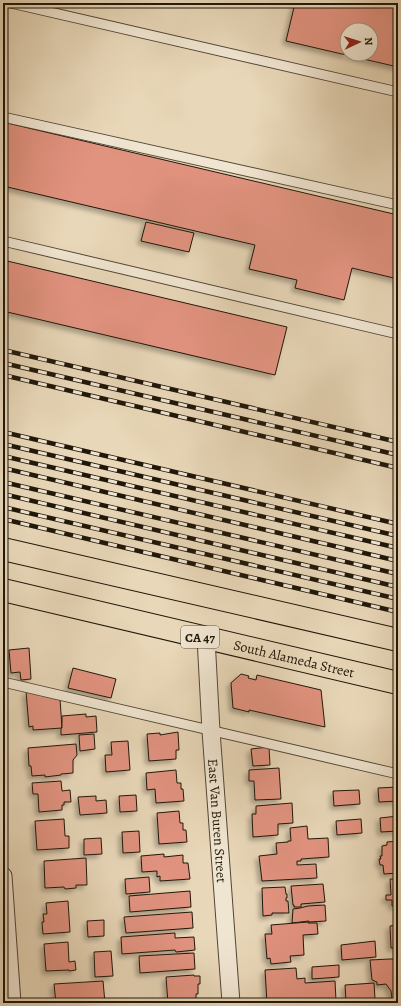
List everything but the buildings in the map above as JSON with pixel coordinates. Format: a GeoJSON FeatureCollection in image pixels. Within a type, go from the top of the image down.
{"type":"FeatureCollection","features":[{"type":"Feature","properties":{"kind":"main road"},"geometry":{"type":"LineString","coordinates":[[3,549],[398,640]]}},
{"type":"Feature","properties":{"kind":"main road","name":"South Alameda Street"},"geometry":{"type":"LineString","coordinates":[[3,590],[398,683]]}},
{"type":"Feature","properties":{"kind":"street","name":"East Van Buren Street"},"geometry":{"type":"LineString","coordinates":[[206,638],[211,731],[231,1003]]}},
{"type":"Feature","properties":{"kind":"street"},"geometry":{"type":"LineString","coordinates":[[3,876],[12,1003]]}},
{"type":"Feature","properties":{"kind":"lane"},"geometry":{"type":"LineString","coordinates":[[10,3],[398,92]]}},
{"type":"Feature","properties":{"kind":"lane"},"geometry":{"type":"LineString","coordinates":[[3,117],[398,205]]}},
{"type":"Feature","properties":{"kind":"lane"},"geometry":{"type":"LineString","coordinates":[[3,241],[398,334]]}},
{"type":"Feature","properties":{"kind":"lane"},"geometry":{"type":"LineString","coordinates":[[3,682],[398,774]]}},
{"type":"Feature","properties":{"kind":"railway"},"geometry":{"type":"LineString","coordinates":[[3,350],[398,442]]}},
{"type":"Feature","properties":{"kind":"railway"},"geometry":{"type":"LineString","coordinates":[[3,363],[398,455]]}},
{"type":"Feature","properties":{"kind":"railway"},"geometry":{"type":"LineString","coordinates":[[3,375],[398,468]]}},
{"type":"Feature","properties":{"kind":"railway"},"geometry":{"type":"LineString","coordinates":[[3,432],[398,524]]}},
{"type":"Feature","properties":{"kind":"railway"},"geometry":{"type":"LineString","coordinates":[[3,444],[398,536]]}},
{"type":"Feature","properties":{"kind":"railway"},"geometry":{"type":"LineString","coordinates":[[3,456],[398,548]]}},
{"type":"Feature","properties":{"kind":"railway"},"geometry":{"type":"LineString","coordinates":[[3,468],[398,561]]}},
{"type":"Feature","properties":{"kind":"railway"},"geometry":{"type":"LineString","coordinates":[[3,482],[398,574]]}},
{"type":"Feature","properties":{"kind":"railway"},"geometry":{"type":"LineString","coordinates":[[3,494],[398,587]]}},
{"type":"Feature","properties":{"kind":"railway"},"geometry":{"type":"LineString","coordinates":[[3,507],[398,599]]}},
{"type":"Feature","properties":{"kind":"railway"},"geometry":{"type":"LineString","coordinates":[[3,519],[398,612]]}}]}
